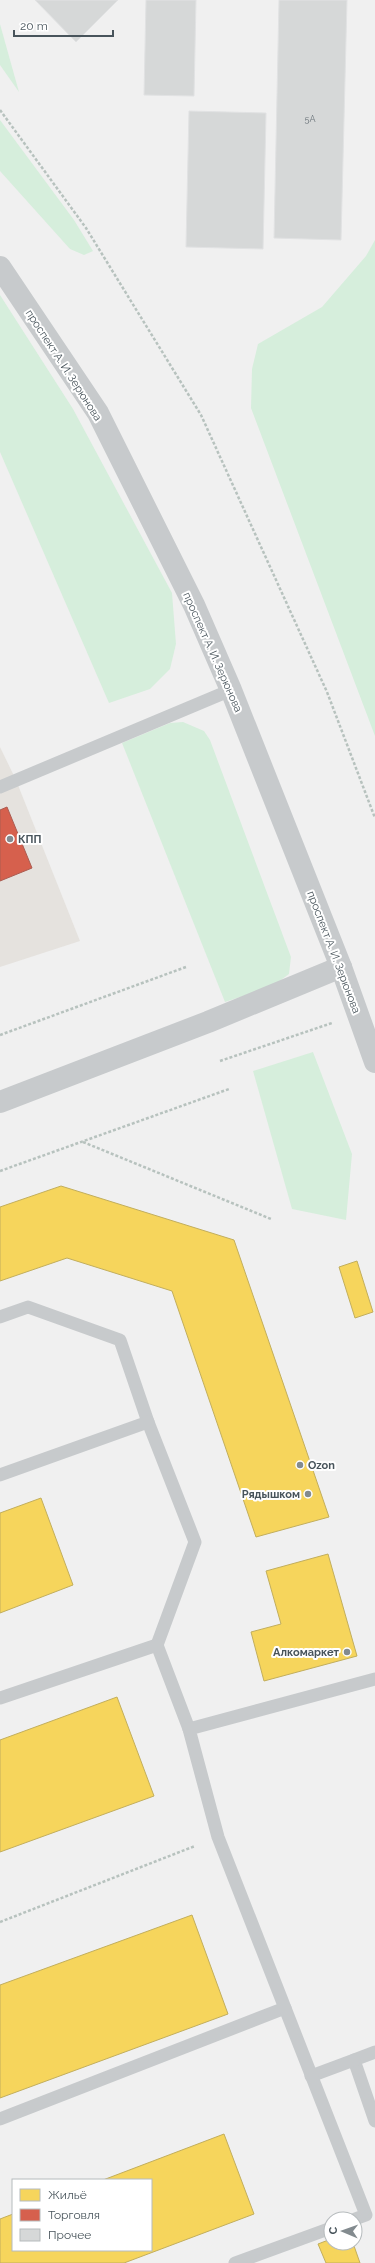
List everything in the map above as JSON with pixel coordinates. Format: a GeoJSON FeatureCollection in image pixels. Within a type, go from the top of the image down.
{"type":"FeatureCollection","features":[{"type":"Feature","properties":{"kind":"street","name":"проспект А. И. Зерюнова"},"geometry":{"type":"LineString","coordinates":[[0,267],[98,414],[194,605],[231,690],[341,967],[375,1062]]}},
{"type":"Feature","properties":{"kind":"street"},"geometry":{"type":"LineString","coordinates":[[0,1102],[208,1022],[341,967]]}},
{"type":"Feature","properties":{"kind":"lane"},"geometry":{"type":"LineString","coordinates":[[0,787],[231,690]]}},
{"type":"Feature","properties":{"kind":"lane"},"geometry":{"type":"LineString","coordinates":[[0,1317],[28,1307],[120,1340],[148,1422],[195,1542],[157,1645],[189,1729],[218,1837],[365,2215]]}},
{"type":"Feature","properties":{"kind":"lane"},"geometry":{"type":"LineString","coordinates":[[0,1475],[148,1422]]}},
{"type":"Feature","properties":{"kind":"lane"},"geometry":{"type":"LineString","coordinates":[[0,1698],[157,1645]]}},
{"type":"Feature","properties":{"kind":"lane"},"geometry":{"type":"LineString","coordinates":[[189,1729],[375,1679]]}},
{"type":"Feature","properties":{"kind":"lane"},"geometry":{"type":"LineString","coordinates":[[0,2119],[285,2008]]}},
{"type":"Feature","properties":{"kind":"lane"},"geometry":{"type":"LineString","coordinates":[[312,2076],[375,2052]]}},
{"type":"Feature","properties":{"kind":"lane"},"geometry":{"type":"LineString","coordinates":[[354,2060],[375,2121]]}},
{"type":"Feature","properties":{"kind":"lane"},"geometry":{"type":"LineString","coordinates":[[236,2263],[323,2231]]}},
{"type":"Feature","properties":{"kind":"path"},"geometry":{"type":"LineString","coordinates":[[0,110],[86,228],[201,415],[327,692],[375,818]]}},
{"type":"Feature","properties":{"kind":"path"},"geometry":{"type":"LineString","coordinates":[[0,1035],[186,967]]}},
{"type":"Feature","properties":{"kind":"path"},"geometry":{"type":"LineString","coordinates":[[220,1061],[358,1014]]}},
{"type":"Feature","properties":{"kind":"path"},"geometry":{"type":"LineString","coordinates":[[0,1171],[229,1089]]}},
{"type":"Feature","properties":{"kind":"path"},"geometry":{"type":"LineString","coordinates":[[83,1142],[272,1219]]}},
{"type":"Feature","properties":{"kind":"path"},"geometry":{"type":"LineString","coordinates":[[0,1922],[218,1837]]}},
{"type":"Feature","properties":{"kind":"shaded area"},"geometry":{"type":"Polygon","coordinates":[[[0,747],[16,780],[80,941],[0,967],[0,747]]]}},
{"type":"Feature","properties":{"kind":"green space"},"geometry":{"type":"Polygon","coordinates":[[[0,24],[19,92],[0,65],[0,24]]]}},
{"type":"Feature","properties":{"kind":"green space"},"geometry":{"type":"Polygon","coordinates":[[[0,120],[74,220],[93,251],[84,255],[70,249],[0,171],[0,120]]]}},
{"type":"Feature","properties":{"kind":"green space"},"geometry":{"type":"Polygon","coordinates":[[[375,240],[375,736],[251,408],[252,369],[258,344],[322,307],[366,256],[375,240]]]}},
{"type":"Feature","properties":{"kind":"green space"},"geometry":{"type":"Polygon","coordinates":[[[0,295],[73,409],[172,593],[176,644],[170,669],[150,689],[109,703],[0,452],[0,295]]]}},
{"type":"Feature","properties":{"kind":"green space"},"geometry":{"type":"Polygon","coordinates":[[[183,722],[204,731],[210,740],[291,957],[289,974],[273,986],[225,1002],[122,743],[170,723],[183,722]]]}},
{"type":"Feature","properties":{"kind":"green space"},"geometry":{"type":"Polygon","coordinates":[[[313,1052],[352,1154],[346,1220],[292,1209],[253,1071],[313,1052]]]}},
{"type":"Feature","properties":{"kind":"building: Жильё"},"geometry":{"type":"Polygon","coordinates":[[[61,1186],[234,1240],[329,1517],[256,1537],[172,1291],[67,1258],[0,1281],[0,1207],[61,1186]]]}},
{"type":"Feature","properties":{"kind":"building: Жильё"},"geometry":{"type":"Polygon","coordinates":[[[357,1261],[373,1312],[355,1318],[339,1267],[357,1261]]]}},
{"type":"Feature","properties":{"kind":"building: Жильё"},"geometry":{"type":"Polygon","coordinates":[[[41,1498],[73,1585],[0,1613],[0,1513],[41,1498]]]}},
{"type":"Feature","properties":{"kind":"building: Жильё"},"geometry":{"type":"Polygon","coordinates":[[[328,1554],[357,1656],[264,1681],[251,1632],[281,1624],[266,1571],[328,1554]]]}},
{"type":"Feature","properties":{"kind":"building: Жильё"},"geometry":{"type":"Polygon","coordinates":[[[117,1697],[154,1796],[0,1852],[0,1740],[117,1697]]]}},
{"type":"Feature","properties":{"kind":"building: Жильё"},"geometry":{"type":"Polygon","coordinates":[[[192,1915],[228,2014],[0,2098],[0,1985],[192,1915]]]}},
{"type":"Feature","properties":{"kind":"building: Жильё"},"geometry":{"type":"Polygon","coordinates":[[[224,2134],[254,2214],[124,2263],[0,2263],[0,2219],[12,2214],[12,2251],[152,2251],[152,2179],[106,2179],[224,2134]]]}},
{"type":"Feature","properties":{"kind":"building: Жильё"},"geometry":{"type":"Polygon","coordinates":[[[323,2242],[323,2251],[356,2251],[360,2263],[326,2263],[318,2244],[323,2242]]]}},
{"type":"Feature","properties":{"kind":"building: Торговля","name":"КПП"},"geometry":{"type":"Polygon","coordinates":[[[7,807],[32,868],[0,881],[0,810],[7,807]]]}},
{"type":"Feature","properties":{"kind":"building: Прочее"},"geometry":{"type":"Polygon","coordinates":[[[35,0],[118,0],[76,42],[35,0]]]}},
{"type":"Feature","properties":{"kind":"building: Прочее"},"geometry":{"type":"Polygon","coordinates":[[[146,0],[196,0],[194,96],[144,95],[146,0]]]}},
{"type":"Feature","properties":{"kind":"building: Прочее"},"geometry":{"type":"Polygon","coordinates":[[[279,0],[347,0],[341,240],[274,238],[279,0]]]}},
{"type":"Feature","properties":{"kind":"building: Прочее"},"geometry":{"type":"Polygon","coordinates":[[[189,111],[266,113],[263,249],[186,247],[189,111]]]}},
{"type":"Feature","properties":{"kind":"place","name":"КПП"},"geometry":{"type":"Point","coordinates":[10,839]}},
{"type":"Feature","properties":{"kind":"place","name":"Ozon"},"geometry":{"type":"Point","coordinates":[300,1465]}},
{"type":"Feature","properties":{"kind":"place","name":"Рядышком"},"geometry":{"type":"Point","coordinates":[308,1494]}},
{"type":"Feature","properties":{"kind":"place","name":"Алкомаркет"},"geometry":{"type":"Point","coordinates":[347,1652]}}]}
